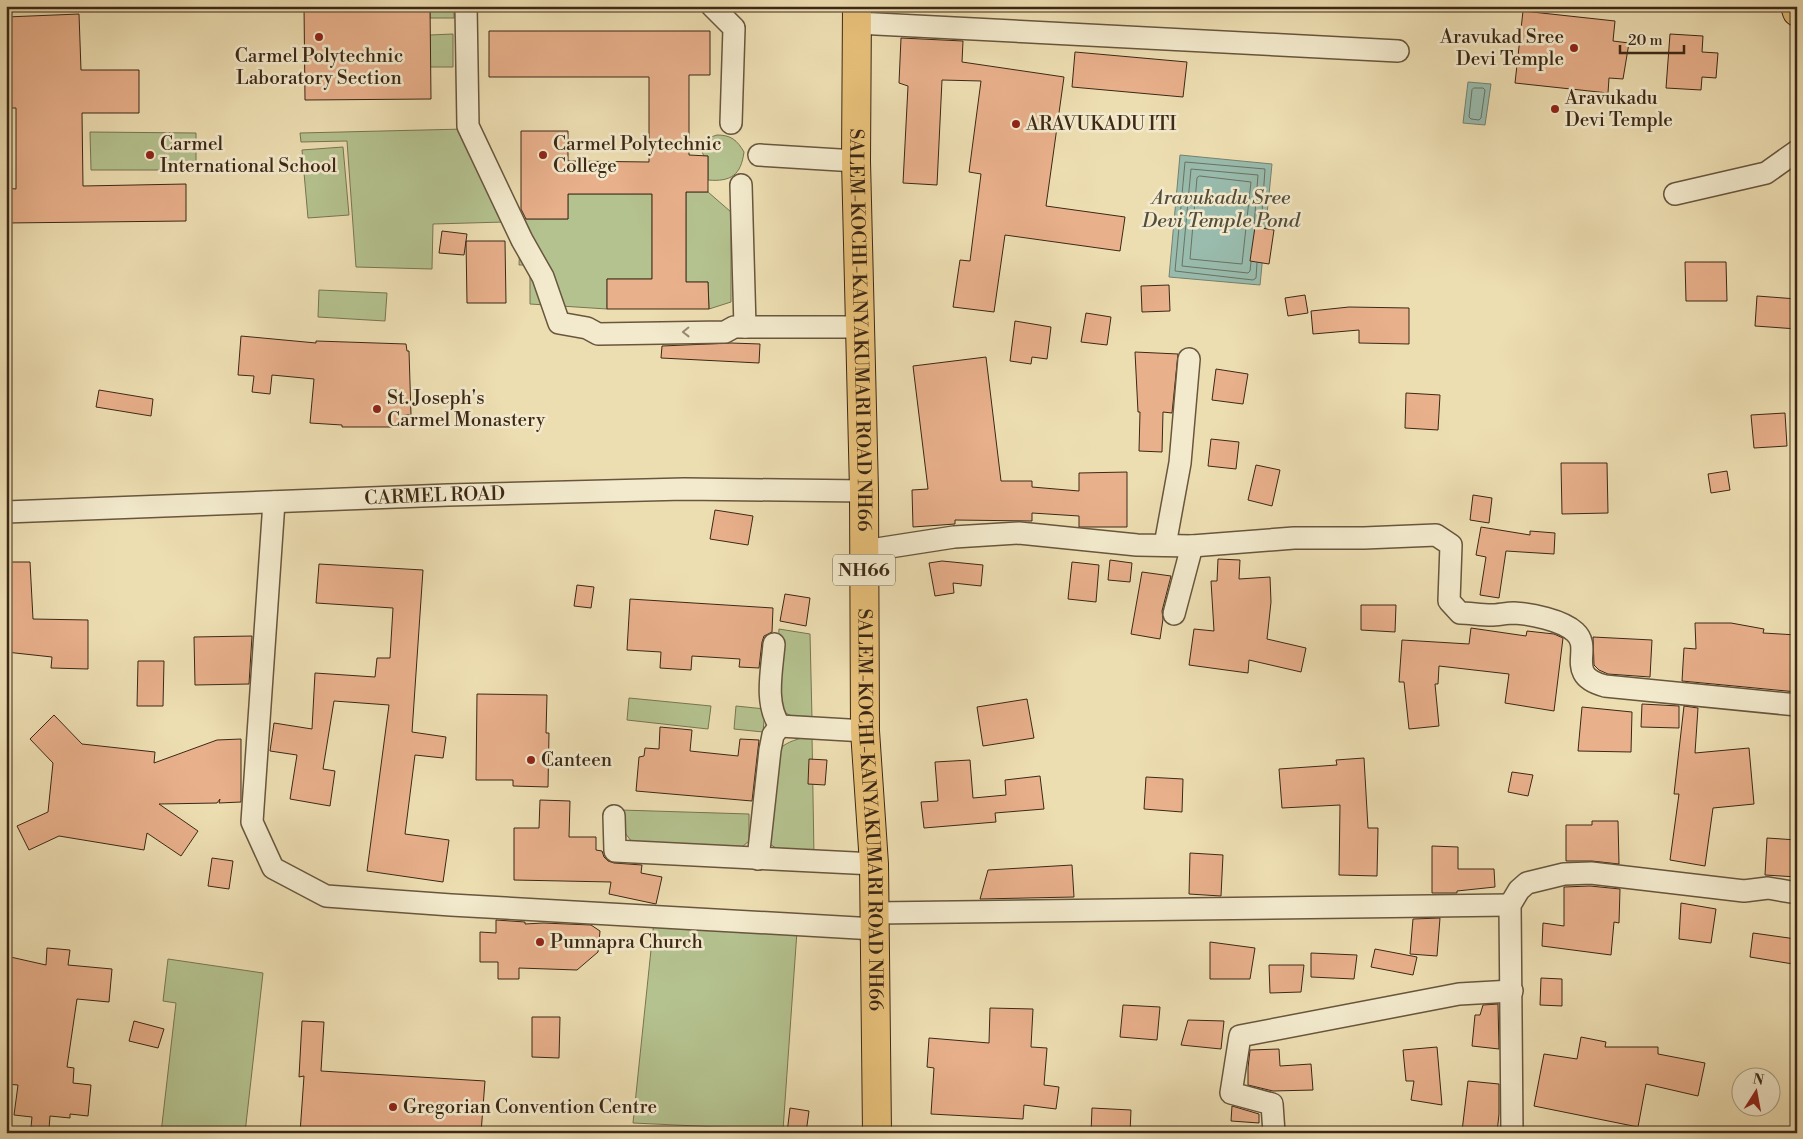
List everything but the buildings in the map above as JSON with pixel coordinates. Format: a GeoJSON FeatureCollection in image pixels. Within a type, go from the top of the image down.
{"type":"FeatureCollection","features":[{"type":"Feature","properties":{"kind":"main road"},"geometry":{"type":"LineString","coordinates":[[1795,6],[1797,12]]}},
{"type":"Feature","properties":{"kind":"main road","name":"SALEM-KOCHI-KANYAKUMARI ROAD NH66"},"geometry":{"type":"LineString","coordinates":[[857,14],[856,161],[864,491],[865,730],[874,864],[877,1133]]}},
{"type":"Feature","properties":{"kind":"street"},"geometry":{"type":"LineString","coordinates":[[466,6],[468,126],[522,240],[543,277],[560,323],[587,328],[598,334],[726,332],[740,327],[861,327]]}},
{"type":"Feature","properties":{"kind":"street"},"geometry":{"type":"LineString","coordinates":[[712,6],[734,28],[731,123]]}},
{"type":"Feature","properties":{"kind":"street"},"geometry":{"type":"LineString","coordinates":[[857,14],[1398,51]]}},
{"type":"Feature","properties":{"kind":"street"},"geometry":{"type":"LineString","coordinates":[[1675,194],[1766,173],[1797,151]]}},
{"type":"Feature","properties":{"kind":"street"},"geometry":{"type":"LineString","coordinates":[[759,155],[856,161]]}},
{"type":"Feature","properties":{"kind":"street"},"geometry":{"type":"LineString","coordinates":[[740,327],[742,185]]}},
{"type":"Feature","properties":{"kind":"street"},"geometry":{"type":"LineString","coordinates":[[1165,545],[1180,464],[1189,359]]}},
{"type":"Feature","properties":{"kind":"street","name":"CARMEL ROAD"},"geometry":{"type":"LineString","coordinates":[[6,512],[684,489],[864,491]]}},
{"type":"Feature","properties":{"kind":"street"},"geometry":{"type":"LineString","coordinates":[[274,502],[252,822],[273,868],[326,896],[450,906],[875,921],[1510,905]]}},
{"type":"Feature","properties":{"kind":"street"},"geometry":{"type":"LineString","coordinates":[[864,551],[954,536],[1019,533],[1138,545],[1192,546],[1294,538],[1436,535],[1451,545],[1449,601],[1460,613],[1493,615],[1514,613],[1551,620],[1569,627],[1578,634],[1581,643],[1582,669],[1586,677],[1594,683],[1605,686],[1797,705]]}},
{"type":"Feature","properties":{"kind":"street"},"geometry":{"type":"LineString","coordinates":[[1174,614],[1192,546]]}},
{"type":"Feature","properties":{"kind":"street"},"geometry":{"type":"LineString","coordinates":[[774,644],[771,705],[773,717],[780,726],[865,730]]}},
{"type":"Feature","properties":{"kind":"street"},"geometry":{"type":"LineString","coordinates":[[758,859],[770,750],[773,735],[780,726]]}},
{"type":"Feature","properties":{"kind":"street"},"geometry":{"type":"LineString","coordinates":[[614,816],[614,851],[874,864]]}},
{"type":"Feature","properties":{"kind":"street"},"geometry":{"type":"LineString","coordinates":[[1512,1133],[1510,905],[1519,890],[1527,883],[1564,874],[1591,873],[1744,891],[1768,888],[1797,893]]}},
{"type":"Feature","properties":{"kind":"street"},"geometry":{"type":"LineString","coordinates":[[1274,1133],[1272,1104],[1231,1093],[1240,1036],[1459,994],[1512,991]]}},
{"type":"Feature","properties":{"kind":"green space"},"geometry":{"type":"Polygon","coordinates":[[[430,6],[454,6],[454,18],[430,18],[430,6]]]}},
{"type":"Feature","properties":{"kind":"green space"},"geometry":{"type":"Polygon","coordinates":[[[453,34],[453,67],[430,67],[430,35],[453,34]]]}},
{"type":"Feature","properties":{"kind":"green space"},"geometry":{"type":"Polygon","coordinates":[[[465,129],[504,222],[433,224],[432,269],[356,267],[347,141],[301,142],[300,133],[465,129]]]}},
{"type":"Feature","properties":{"kind":"green space"},"geometry":{"type":"Polygon","coordinates":[[[90,132],[196,133],[196,170],[91,170],[90,132]]]}},
{"type":"Feature","properties":{"kind":"green space"},"geometry":{"type":"Polygon","coordinates":[[[717,135],[730,137],[736,141],[744,152],[743,160],[734,175],[729,178],[708,180],[708,156],[704,156],[702,145],[717,135]]]}},
{"type":"Feature","properties":{"kind":"green space"},"geometry":{"type":"Polygon","coordinates":[[[343,147],[349,215],[308,218],[302,150],[343,147]]]}},
{"type":"Feature","properties":{"kind":"green space"},"geometry":{"type":"Polygon","coordinates":[[[686,192],[708,192],[731,212],[731,302],[709,309],[708,282],[686,282],[686,192]]]}},
{"type":"Feature","properties":{"kind":"green space"},"geometry":{"type":"Polygon","coordinates":[[[568,194],[652,194],[652,279],[607,279],[607,309],[530,304],[530,265],[519,265],[521,219],[568,219],[568,194]]]}},
{"type":"Feature","properties":{"kind":"green space"},"geometry":{"type":"Polygon","coordinates":[[[319,290],[387,293],[385,321],[318,317],[319,290]]]}},
{"type":"Feature","properties":{"kind":"green space"},"geometry":{"type":"Polygon","coordinates":[[[779,629],[810,634],[812,719],[792,716],[786,713],[782,707],[777,686],[779,629]]]}},
{"type":"Feature","properties":{"kind":"green space"},"geometry":{"type":"Polygon","coordinates":[[[629,698],[711,706],[708,729],[627,720],[629,698]]]}},
{"type":"Feature","properties":{"kind":"green space"},"geometry":{"type":"Polygon","coordinates":[[[736,706],[765,709],[763,732],[734,729],[736,706]]]}},
{"type":"Feature","properties":{"kind":"green space"},"geometry":{"type":"Polygon","coordinates":[[[812,735],[814,857],[776,848],[768,843],[770,807],[779,753],[786,744],[812,735]]]}},
{"type":"Feature","properties":{"kind":"green space"},"geometry":{"type":"Polygon","coordinates":[[[621,810],[749,814],[749,841],[735,853],[632,842],[621,828],[621,810]]]}},
{"type":"Feature","properties":{"kind":"green space"},"geometry":{"type":"Polygon","coordinates":[[[654,921],[797,931],[783,1130],[633,1123],[654,921]]]}},
{"type":"Feature","properties":{"kind":"green space"},"geometry":{"type":"Polygon","coordinates":[[[168,959],[263,973],[245,1133],[161,1133],[176,1003],[163,1001],[168,959]]]}},
{"type":"Feature","properties":{"kind":"water"},"geometry":{"type":"Polygon","coordinates":[[[1468,82],[1491,84],[1485,125],[1463,123],[1468,82]]]}},
{"type":"Feature","properties":{"kind":"water","name":"Aravukadu Sree Devi Temple Pond"},"geometry":{"type":"Polygon","coordinates":[[[1180,155],[1272,164],[1260,285],[1169,277],[1180,155]]]}},
{"type":"Feature","properties":{"kind":"place","name":"Carmel Polytechnic Laboratory Section"},"geometry":{"type":"Point","coordinates":[319,37]}},
{"type":"Feature","properties":{"kind":"place","name":"Aravukad Sree Devi Temple"},"geometry":{"type":"Point","coordinates":[1574,48]}},
{"type":"Feature","properties":{"kind":"place","name":"Aravukadu Devi Temple"},"geometry":{"type":"Point","coordinates":[1555,109]}},
{"type":"Feature","properties":{"kind":"place","name":"ARAVUKADU ITI"},"geometry":{"type":"Point","coordinates":[1016,124]}},
{"type":"Feature","properties":{"kind":"place","name":"Carmel International School"},"geometry":{"type":"Point","coordinates":[150,155]}},
{"type":"Feature","properties":{"kind":"place","name":"Carmel Polytechnic College"},"geometry":{"type":"Point","coordinates":[543,155]}},
{"type":"Feature","properties":{"kind":"place","name":"St. Joseph's Carmel Monastery"},"geometry":{"type":"Point","coordinates":[377,409]}},
{"type":"Feature","properties":{"kind":"place","name":"Canteen"},"geometry":{"type":"Point","coordinates":[531,760]}},
{"type":"Feature","properties":{"kind":"place","name":"Punnapra Church"},"geometry":{"type":"Point","coordinates":[540,942]}},
{"type":"Feature","properties":{"kind":"place","name":"Gregorian Convention Centre"},"geometry":{"type":"Point","coordinates":[393,1107]}}]}
